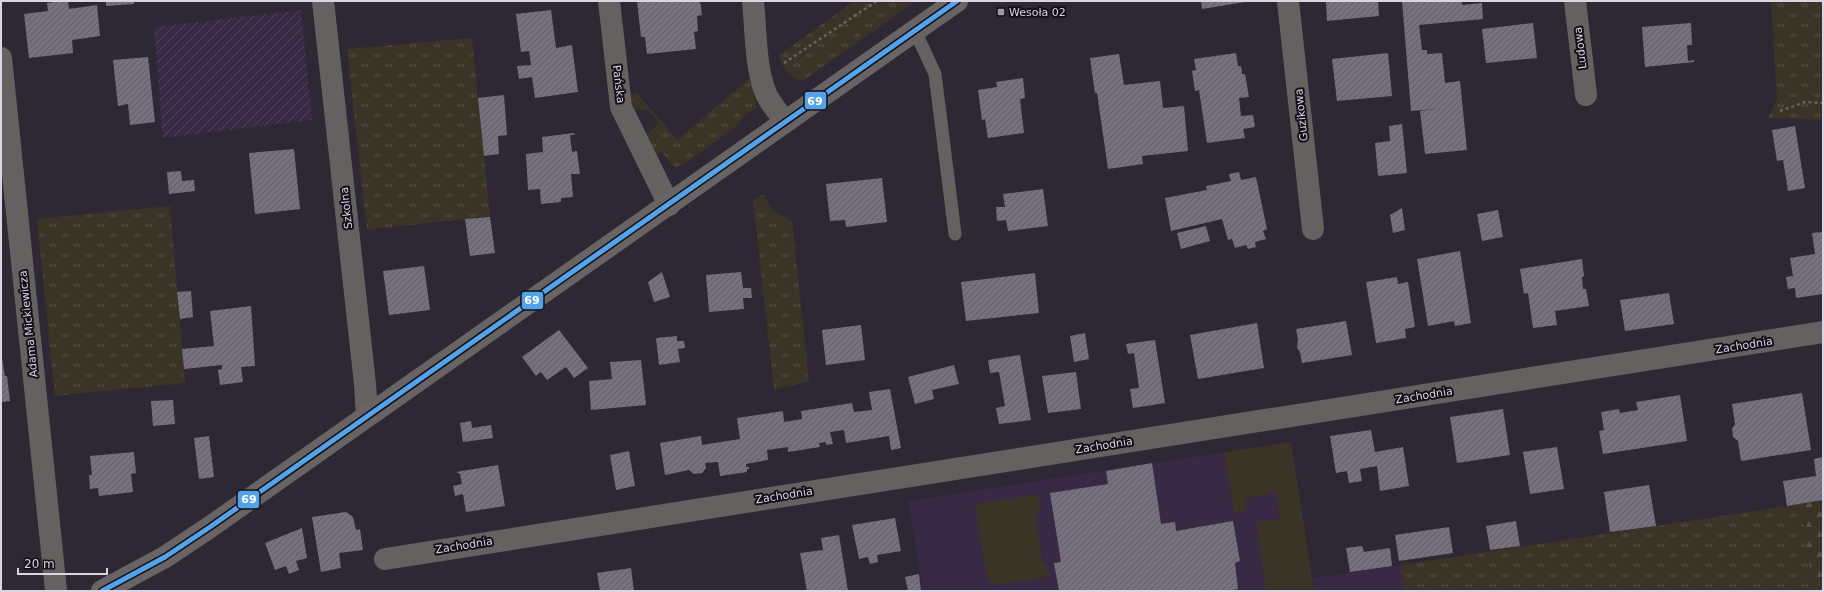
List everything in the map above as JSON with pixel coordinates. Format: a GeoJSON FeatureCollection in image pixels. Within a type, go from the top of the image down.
{"type":"FeatureCollection","features":[{"type":"Feature","properties":{"kind":"street","name":"Szkolna"},"geometry":{"type":"LineString","coordinates":[[323,1],[364,376],[367,416]]}},
{"type":"Feature","properties":{"kind":"street","name":"Pańska"},"geometry":{"type":"LineString","coordinates":[[609,1],[621,107],[669,205]]}},
{"type":"Feature","properties":{"kind":"street"},"geometry":{"type":"LineString","coordinates":[[753,1],[760,68],[765,90],[768,98],[785,122]]}},
{"type":"Feature","properties":{"kind":"street"},"geometry":{"type":"LineString","coordinates":[[102,591],[165,557],[210,527],[958,1]]}},
{"type":"Feature","properties":{"kind":"street","name":"Guzikowa"},"geometry":{"type":"LineString","coordinates":[[1288,1],[1313,229]]}},
{"type":"Feature","properties":{"kind":"street","name":"Ludowa"},"geometry":{"type":"LineString","coordinates":[[1574,1],[1586,95]]}},
{"type":"Feature","properties":{"kind":"street","name":"Adama Mickiewicza"},"geometry":{"type":"LineString","coordinates":[[1,58],[56,591]]}},
{"type":"Feature","properties":{"kind":"street","name":"Zachodnia"},"geometry":{"type":"LineString","coordinates":[[385,559],[1823,332]]}},
{"type":"Feature","properties":{"kind":"lane"},"geometry":{"type":"LineString","coordinates":[[915,31],[935,74],[955,234]]}},
{"type":"Feature","properties":{"kind":"path"},"geometry":{"type":"LineString","coordinates":[[780,65],[877,1]]}},
{"type":"Feature","properties":{"kind":"path"},"geometry":{"type":"LineString","coordinates":[[1780,111],[1804,102],[1823,103]]}},
{"type":"Feature","properties":{"kind":"shaded area"},"geometry":{"type":"Polygon","coordinates":[[[301,10],[312,120],[163,138],[154,27],[301,10]]]}},
{"type":"Feature","properties":{"kind":"shaded area"},"geometry":{"type":"Polygon","coordinates":[[[1291,442],[1312,578],[1401,565],[1404,591],[923,591],[908,501],[1291,442]]]}},
{"type":"Feature","properties":{"kind":"green space"},"geometry":{"type":"Polygon","coordinates":[[[854,1],[916,1],[804,80],[795,78],[787,72],[779,55],[854,1]]]}},
{"type":"Feature","properties":{"kind":"green space"},"geometry":{"type":"Polygon","coordinates":[[[1771,1],[1823,1],[1823,120],[1768,118],[1777,100],[1771,1]]]}},
{"type":"Feature","properties":{"kind":"green space"},"geometry":{"type":"Polygon","coordinates":[[[472,38],[490,216],[367,230],[347,49],[472,38]]]}},
{"type":"Feature","properties":{"kind":"green space"},"geometry":{"type":"Polygon","coordinates":[[[752,76],[756,108],[745,115],[739,124],[685,164],[676,167],[670,163],[662,152],[654,157],[647,141],[647,135],[659,123],[648,110],[634,109],[630,95],[636,92],[677,140],[752,76]]]}},
{"type":"Feature","properties":{"kind":"green space"},"geometry":{"type":"Polygon","coordinates":[[[763,195],[773,211],[792,221],[809,381],[774,390],[753,200],[763,195]]]}},
{"type":"Feature","properties":{"kind":"green space"},"geometry":{"type":"Polygon","coordinates":[[[170,206],[185,383],[55,396],[37,219],[170,206]]]}},
{"type":"Feature","properties":{"kind":"green space"},"geometry":{"type":"Polygon","coordinates":[[[1291,442],[1314,591],[1266,591],[1256,522],[1280,519],[1276,493],[1245,498],[1247,507],[1243,512],[1234,514],[1224,452],[1291,442]]]}},
{"type":"Feature","properties":{"kind":"green space"},"geometry":{"type":"Polygon","coordinates":[[[1038,494],[1041,512],[1035,513],[1043,565],[1047,565],[1049,577],[994,585],[990,583],[986,573],[975,504],[1038,494]]]}},
{"type":"Feature","properties":{"kind":"green space"},"geometry":{"type":"Polygon","coordinates":[[[1823,501],[1823,591],[1821,591],[1811,576],[1801,504],[1823,501]]]}},
{"type":"Feature","properties":{"kind":"green space"},"geometry":{"type":"Polygon","coordinates":[[[1801,504],[1811,576],[1821,591],[1404,591],[1401,565],[1801,504]]]}},
{"type":"Feature","properties":{"kind":"building"},"geometry":{"type":"Polygon","coordinates":[[[68,1],[69,9],[97,5],[100,36],[72,40],[73,53],[29,58],[24,14],[48,11],[47,3],[68,1]]]}},
{"type":"Feature","properties":{"kind":"building"},"geometry":{"type":"Polygon","coordinates":[[[106,1],[134,1],[134,4],[106,6],[106,1]]]}},
{"type":"Feature","properties":{"kind":"building"},"geometry":{"type":"Polygon","coordinates":[[[637,1],[700,1],[702,15],[697,16],[698,31],[694,32],[696,49],[647,54],[645,37],[641,37],[637,1]]]}},
{"type":"Feature","properties":{"kind":"building"},"geometry":{"type":"Polygon","coordinates":[[[1201,1],[1245,1],[1245,2],[1202,9],[1201,1]]]}},
{"type":"Feature","properties":{"kind":"building"},"geometry":{"type":"Polygon","coordinates":[[[1326,1],[1378,1],[1379,16],[1327,21],[1326,1]]]}},
{"type":"Feature","properties":{"kind":"building"},"geometry":{"type":"Polygon","coordinates":[[[1402,1],[1462,1],[1462,5],[1482,3],[1483,19],[1419,25],[1422,50],[1427,50],[1427,54],[1442,53],[1445,83],[1460,81],[1467,150],[1425,154],[1420,111],[1436,109],[1411,111],[1402,1]]]}},
{"type":"Feature","properties":{"kind":"building"},"geometry":{"type":"Polygon","coordinates":[[[551,10],[556,48],[572,45],[578,92],[535,98],[532,77],[519,79],[517,66],[531,65],[529,51],[521,52],[516,14],[551,10]]]}},
{"type":"Feature","properties":{"kind":"building"},"geometry":{"type":"Polygon","coordinates":[[[1533,23],[1537,58],[1486,63],[1482,29],[1533,23]]]}},
{"type":"Feature","properties":{"kind":"building"},"geometry":{"type":"Polygon","coordinates":[[[1691,23],[1692,45],[1687,45],[1688,61],[1694,60],[1694,62],[1645,67],[1642,27],[1691,23]]]}},
{"type":"Feature","properties":{"kind":"building"},"geometry":{"type":"Polygon","coordinates":[[[1236,53],[1238,66],[1241,66],[1242,74],[1245,74],[1249,97],[1239,98],[1241,116],[1253,115],[1255,127],[1243,129],[1245,138],[1207,143],[1199,90],[1195,91],[1192,71],[1196,70],[1194,59],[1236,53]]]}},
{"type":"Feature","properties":{"kind":"building"},"geometry":{"type":"Polygon","coordinates":[[[1388,53],[1392,96],[1337,101],[1332,59],[1388,53]]]}},
{"type":"Feature","properties":{"kind":"building"},"geometry":{"type":"Polygon","coordinates":[[[1119,54],[1124,85],[1160,81],[1163,108],[1184,106],[1188,151],[1142,156],[1143,164],[1108,169],[1097,93],[1095,93],[1090,58],[1119,54]]]}},
{"type":"Feature","properties":{"kind":"building"},"geometry":{"type":"Polygon","coordinates":[[[148,57],[155,122],[130,125],[128,104],[118,106],[113,60],[148,57]]]}},
{"type":"Feature","properties":{"kind":"building"},"geometry":{"type":"Polygon","coordinates":[[[1023,78],[1025,98],[1020,99],[1024,133],[988,138],[985,119],[982,120],[978,90],[997,87],[996,82],[1023,78]]]}},
{"type":"Feature","properties":{"kind":"building"},"geometry":{"type":"Polygon","coordinates":[[[504,95],[507,135],[498,136],[499,154],[484,156],[478,98],[504,95]]]}},
{"type":"Feature","properties":{"kind":"building"},"geometry":{"type":"Polygon","coordinates":[[[1402,124],[1407,173],[1378,176],[1375,143],[1390,141],[1389,126],[1402,124]]]}},
{"type":"Feature","properties":{"kind":"building"},"geometry":{"type":"Polygon","coordinates":[[[1795,126],[1805,188],[1788,191],[1783,160],[1777,161],[1772,130],[1795,126]]]}},
{"type":"Feature","properties":{"kind":"building"},"geometry":{"type":"Polygon","coordinates":[[[574,133],[575,135],[570,135],[572,152],[577,151],[580,174],[571,174],[573,197],[561,198],[561,202],[541,204],[540,189],[528,190],[526,154],[543,152],[542,137],[574,133]]]}},
{"type":"Feature","properties":{"kind":"building"},"geometry":{"type":"Polygon","coordinates":[[[294,149],[300,209],[255,214],[249,153],[294,149]]]}},
{"type":"Feature","properties":{"kind":"building"},"geometry":{"type":"Polygon","coordinates":[[[181,171],[182,181],[194,180],[195,191],[169,194],[167,172],[181,171]]]}},
{"type":"Feature","properties":{"kind":"building"},"geometry":{"type":"Polygon","coordinates":[[[1239,172],[1241,180],[1256,177],[1267,229],[1263,231],[1266,239],[1255,242],[1256,247],[1248,249],[1246,245],[1235,248],[1232,239],[1228,240],[1222,219],[1171,231],[1165,198],[1207,190],[1206,186],[1231,181],[1229,174],[1239,172]]]}},
{"type":"Feature","properties":{"kind":"building"},"geometry":{"type":"Polygon","coordinates":[[[882,178],[887,222],[846,227],[845,220],[830,221],[826,184],[882,178]]]}},
{"type":"Feature","properties":{"kind":"building"},"geometry":{"type":"Polygon","coordinates":[[[1043,189],[1048,226],[1008,231],[1006,220],[997,221],[996,207],[1005,207],[1003,194],[1043,189]]]}},
{"type":"Feature","properties":{"kind":"building"},"geometry":{"type":"Polygon","coordinates":[[[1402,208],[1405,230],[1393,233],[1390,215],[1402,208]]]}},
{"type":"Feature","properties":{"kind":"building"},"geometry":{"type":"Polygon","coordinates":[[[1498,210],[1503,237],[1482,241],[1477,214],[1498,210]]]}},
{"type":"Feature","properties":{"kind":"building"},"geometry":{"type":"Polygon","coordinates":[[[490,217],[495,253],[470,256],[465,219],[490,217]]]}},
{"type":"Feature","properties":{"kind":"building"},"geometry":{"type":"Polygon","coordinates":[[[1206,226],[1210,241],[1181,249],[1177,233],[1206,226]]]}},
{"type":"Feature","properties":{"kind":"building"},"geometry":{"type":"Polygon","coordinates":[[[1823,232],[1823,294],[1796,298],[1795,288],[1788,289],[1786,277],[1793,276],[1790,258],[1815,254],[1812,233],[1823,232]]]}},
{"type":"Feature","properties":{"kind":"building"},"geometry":{"type":"Polygon","coordinates":[[[1460,251],[1471,323],[1455,326],[1454,321],[1428,326],[1417,259],[1460,251]]]}},
{"type":"Feature","properties":{"kind":"building"},"geometry":{"type":"Polygon","coordinates":[[[1582,259],[1584,276],[1582,277],[1583,289],[1586,289],[1589,306],[1555,311],[1557,325],[1533,328],[1528,293],[1524,294],[1520,269],[1582,259]]]}},
{"type":"Feature","properties":{"kind":"building"},"geometry":{"type":"Polygon","coordinates":[[[424,266],[430,310],[389,315],[383,271],[424,266]]]}},
{"type":"Feature","properties":{"kind":"building"},"geometry":{"type":"Polygon","coordinates":[[[662,272],[670,297],[654,302],[648,282],[662,272]]]}},
{"type":"Feature","properties":{"kind":"building"},"geometry":{"type":"Polygon","coordinates":[[[741,272],[743,288],[751,288],[752,298],[743,298],[744,309],[709,312],[706,275],[741,272]]]}},
{"type":"Feature","properties":{"kind":"building"},"geometry":{"type":"Polygon","coordinates":[[[1035,273],[1039,313],[966,321],[961,282],[1035,273]]]}},
{"type":"Feature","properties":{"kind":"building"},"geometry":{"type":"Polygon","coordinates":[[[1397,277],[1398,284],[1408,282],[1415,327],[1405,329],[1406,338],[1376,343],[1366,282],[1397,277]]]}},
{"type":"Feature","properties":{"kind":"building"},"geometry":{"type":"Polygon","coordinates":[[[191,291],[193,317],[180,319],[177,292],[191,291]]]}},
{"type":"Feature","properties":{"kind":"building"},"geometry":{"type":"Polygon","coordinates":[[[1669,293],[1674,324],[1625,331],[1620,300],[1669,293]]]}},
{"type":"Feature","properties":{"kind":"building"},"geometry":{"type":"Polygon","coordinates":[[[251,306],[255,366],[241,367],[243,382],[220,385],[218,370],[222,369],[222,365],[184,369],[182,349],[214,346],[210,311],[251,306]]]}},
{"type":"Feature","properties":{"kind":"building"},"geometry":{"type":"Polygon","coordinates":[[[1346,321],[1352,355],[1302,363],[1300,352],[1297,348],[1298,340],[1296,329],[1346,321]]]}},
{"type":"Feature","properties":{"kind":"building"},"geometry":{"type":"Polygon","coordinates":[[[1257,323],[1264,368],[1198,379],[1190,335],[1257,323]]]}},
{"type":"Feature","properties":{"kind":"building"},"geometry":{"type":"Polygon","coordinates":[[[861,325],[865,360],[826,365],[822,330],[861,325]]]}},
{"type":"Feature","properties":{"kind":"building"},"geometry":{"type":"Polygon","coordinates":[[[559,330],[588,368],[574,378],[566,367],[547,380],[541,372],[536,376],[522,357],[559,330]]]}},
{"type":"Feature","properties":{"kind":"building"},"geometry":{"type":"Polygon","coordinates":[[[1085,333],[1089,359],[1074,362],[1070,336],[1085,333]]]}},
{"type":"Feature","properties":{"kind":"building"},"geometry":{"type":"Polygon","coordinates":[[[677,336],[677,341],[684,341],[685,348],[678,349],[680,362],[659,365],[656,338],[677,336]]]}},
{"type":"Feature","properties":{"kind":"building"},"geometry":{"type":"Polygon","coordinates":[[[1155,340],[1165,403],[1133,408],[1130,389],[1139,388],[1134,353],[1128,354],[1126,344],[1155,340]]]}},
{"type":"Feature","properties":{"kind":"building"},"geometry":{"type":"Polygon","coordinates":[[[1,352],[5,376],[7,376],[10,401],[1,402],[1,352]]]}},
{"type":"Feature","properties":{"kind":"building"},"geometry":{"type":"Polygon","coordinates":[[[1020,355],[1031,420],[999,424],[996,408],[1005,406],[999,372],[990,373],[988,360],[1020,355]]]}},
{"type":"Feature","properties":{"kind":"building"},"geometry":{"type":"Polygon","coordinates":[[[641,360],[646,405],[591,410],[589,381],[612,379],[610,362],[641,360]]]}},
{"type":"Feature","properties":{"kind":"building"},"geometry":{"type":"Polygon","coordinates":[[[954,365],[959,384],[932,390],[934,399],[915,404],[908,377],[954,365]]]}},
{"type":"Feature","properties":{"kind":"building"},"geometry":{"type":"Polygon","coordinates":[[[1076,372],[1081,409],[1048,413],[1042,376],[1076,372]]]}},
{"type":"Feature","properties":{"kind":"building"},"geometry":{"type":"Polygon","coordinates":[[[890,389],[901,448],[891,450],[889,436],[846,443],[844,430],[830,432],[833,444],[826,445],[826,442],[819,443],[820,447],[788,452],[788,447],[767,450],[768,460],[746,464],[746,467],[749,467],[747,472],[720,476],[718,462],[705,463],[706,468],[702,473],[694,474],[689,470],[665,475],[660,443],[701,436],[702,445],[740,439],[737,418],[783,411],[784,422],[802,419],[801,411],[852,403],[854,412],[872,410],[869,392],[890,389]]]}},
{"type":"Feature","properties":{"kind":"building"},"geometry":{"type":"Polygon","coordinates":[[[1802,393],[1811,450],[1741,461],[1738,441],[1733,437],[1732,429],[1735,424],[1732,404],[1802,393]]]}},
{"type":"Feature","properties":{"kind":"building"},"geometry":{"type":"Polygon","coordinates":[[[1680,395],[1687,441],[1603,454],[1599,431],[1604,430],[1601,412],[1619,409],[1620,413],[1638,410],[1636,402],[1680,395]]]}},
{"type":"Feature","properties":{"kind":"building"},"geometry":{"type":"Polygon","coordinates":[[[173,400],[175,424],[153,426],[151,401],[173,400]]]}},
{"type":"Feature","properties":{"kind":"building"},"geometry":{"type":"Polygon","coordinates":[[[1503,409],[1510,455],[1457,463],[1450,417],[1503,409]]]}},
{"type":"Feature","properties":{"kind":"building"},"geometry":{"type":"Polygon","coordinates":[[[471,421],[472,428],[491,425],[493,438],[463,442],[460,423],[471,421]]]}},
{"type":"Feature","properties":{"kind":"building"},"geometry":{"type":"Polygon","coordinates":[[[1371,430],[1375,452],[1403,447],[1409,486],[1380,491],[1377,466],[1360,469],[1362,481],[1349,483],[1347,471],[1336,473],[1330,436],[1371,430]]]}},
{"type":"Feature","properties":{"kind":"building"},"geometry":{"type":"Polygon","coordinates":[[[209,436],[214,477],[199,479],[194,438],[209,436]]]}},
{"type":"Feature","properties":{"kind":"building"},"geometry":{"type":"Polygon","coordinates":[[[1557,447],[1564,489],[1530,494],[1523,452],[1557,447]]]}},
{"type":"Feature","properties":{"kind":"building"},"geometry":{"type":"Polygon","coordinates":[[[629,451],[635,486],[616,490],[610,455],[629,451]]]}},
{"type":"Feature","properties":{"kind":"building"},"geometry":{"type":"Polygon","coordinates":[[[134,452],[136,473],[131,474],[133,492],[99,496],[98,488],[90,489],[89,475],[92,475],[90,456],[134,452]]]}},
{"type":"Feature","properties":{"kind":"building"},"geometry":{"type":"Polygon","coordinates":[[[1823,457],[1823,500],[1787,506],[1783,481],[1816,476],[1814,459],[1823,457]]]}},
{"type":"Feature","properties":{"kind":"building"},"geometry":{"type":"Polygon","coordinates":[[[1152,463],[1161,524],[1175,522],[1176,531],[1233,521],[1240,561],[1235,563],[1238,589],[1229,591],[1059,591],[1054,563],[1061,562],[1050,493],[1108,484],[1106,471],[1152,463]]]}},
{"type":"Feature","properties":{"kind":"building"},"geometry":{"type":"Polygon","coordinates":[[[498,465],[505,506],[466,512],[463,494],[455,496],[453,486],[462,484],[460,474],[456,472],[498,465]]]}},
{"type":"Feature","properties":{"kind":"building"},"geometry":{"type":"Polygon","coordinates":[[[1649,485],[1656,526],[1610,532],[1604,492],[1649,485]]]}},
{"type":"Feature","properties":{"kind":"building"},"geometry":{"type":"Polygon","coordinates":[[[346,512],[353,517],[356,530],[360,529],[363,550],[339,553],[341,568],[321,572],[312,517],[346,512]]]}},
{"type":"Feature","properties":{"kind":"building"},"geometry":{"type":"Polygon","coordinates":[[[895,518],[901,551],[877,555],[878,562],[870,564],[868,557],[859,559],[852,525],[895,518]]]}},
{"type":"Feature","properties":{"kind":"building"},"geometry":{"type":"Polygon","coordinates":[[[1516,521],[1520,546],[1490,550],[1486,526],[1516,521]]]}},
{"type":"Feature","properties":{"kind":"building"},"geometry":{"type":"Polygon","coordinates":[[[1449,527],[1453,553],[1399,561],[1395,535],[1449,527]]]}},
{"type":"Feature","properties":{"kind":"building"},"geometry":{"type":"Polygon","coordinates":[[[302,528],[307,558],[296,561],[299,570],[289,574],[286,566],[275,570],[265,543],[302,528]]]}},
{"type":"Feature","properties":{"kind":"building"},"geometry":{"type":"Polygon","coordinates":[[[839,535],[848,591],[807,591],[800,553],[823,550],[821,538],[839,535]]]}},
{"type":"Feature","properties":{"kind":"building"},"geometry":{"type":"Polygon","coordinates":[[[1362,546],[1364,552],[1390,548],[1392,566],[1350,572],[1346,548],[1362,546]]]}},
{"type":"Feature","properties":{"kind":"building"},"geometry":{"type":"Polygon","coordinates":[[[631,568],[634,591],[600,591],[597,573],[631,568]]]}},
{"type":"Feature","properties":{"kind":"building"},"geometry":{"type":"Polygon","coordinates":[[[919,574],[921,591],[908,591],[905,577],[919,574]]]}},
{"type":"Feature","properties":{"kind":"transit line","name":"69"},"geometry":{"type":"LineString","coordinates":[[102,591],[165,557],[210,527],[957,1]]}},
{"type":"Feature","properties":{"kind":"place","name":"Wesoła 02"},"geometry":{"type":"Point","coordinates":[1001,12]}}]}
